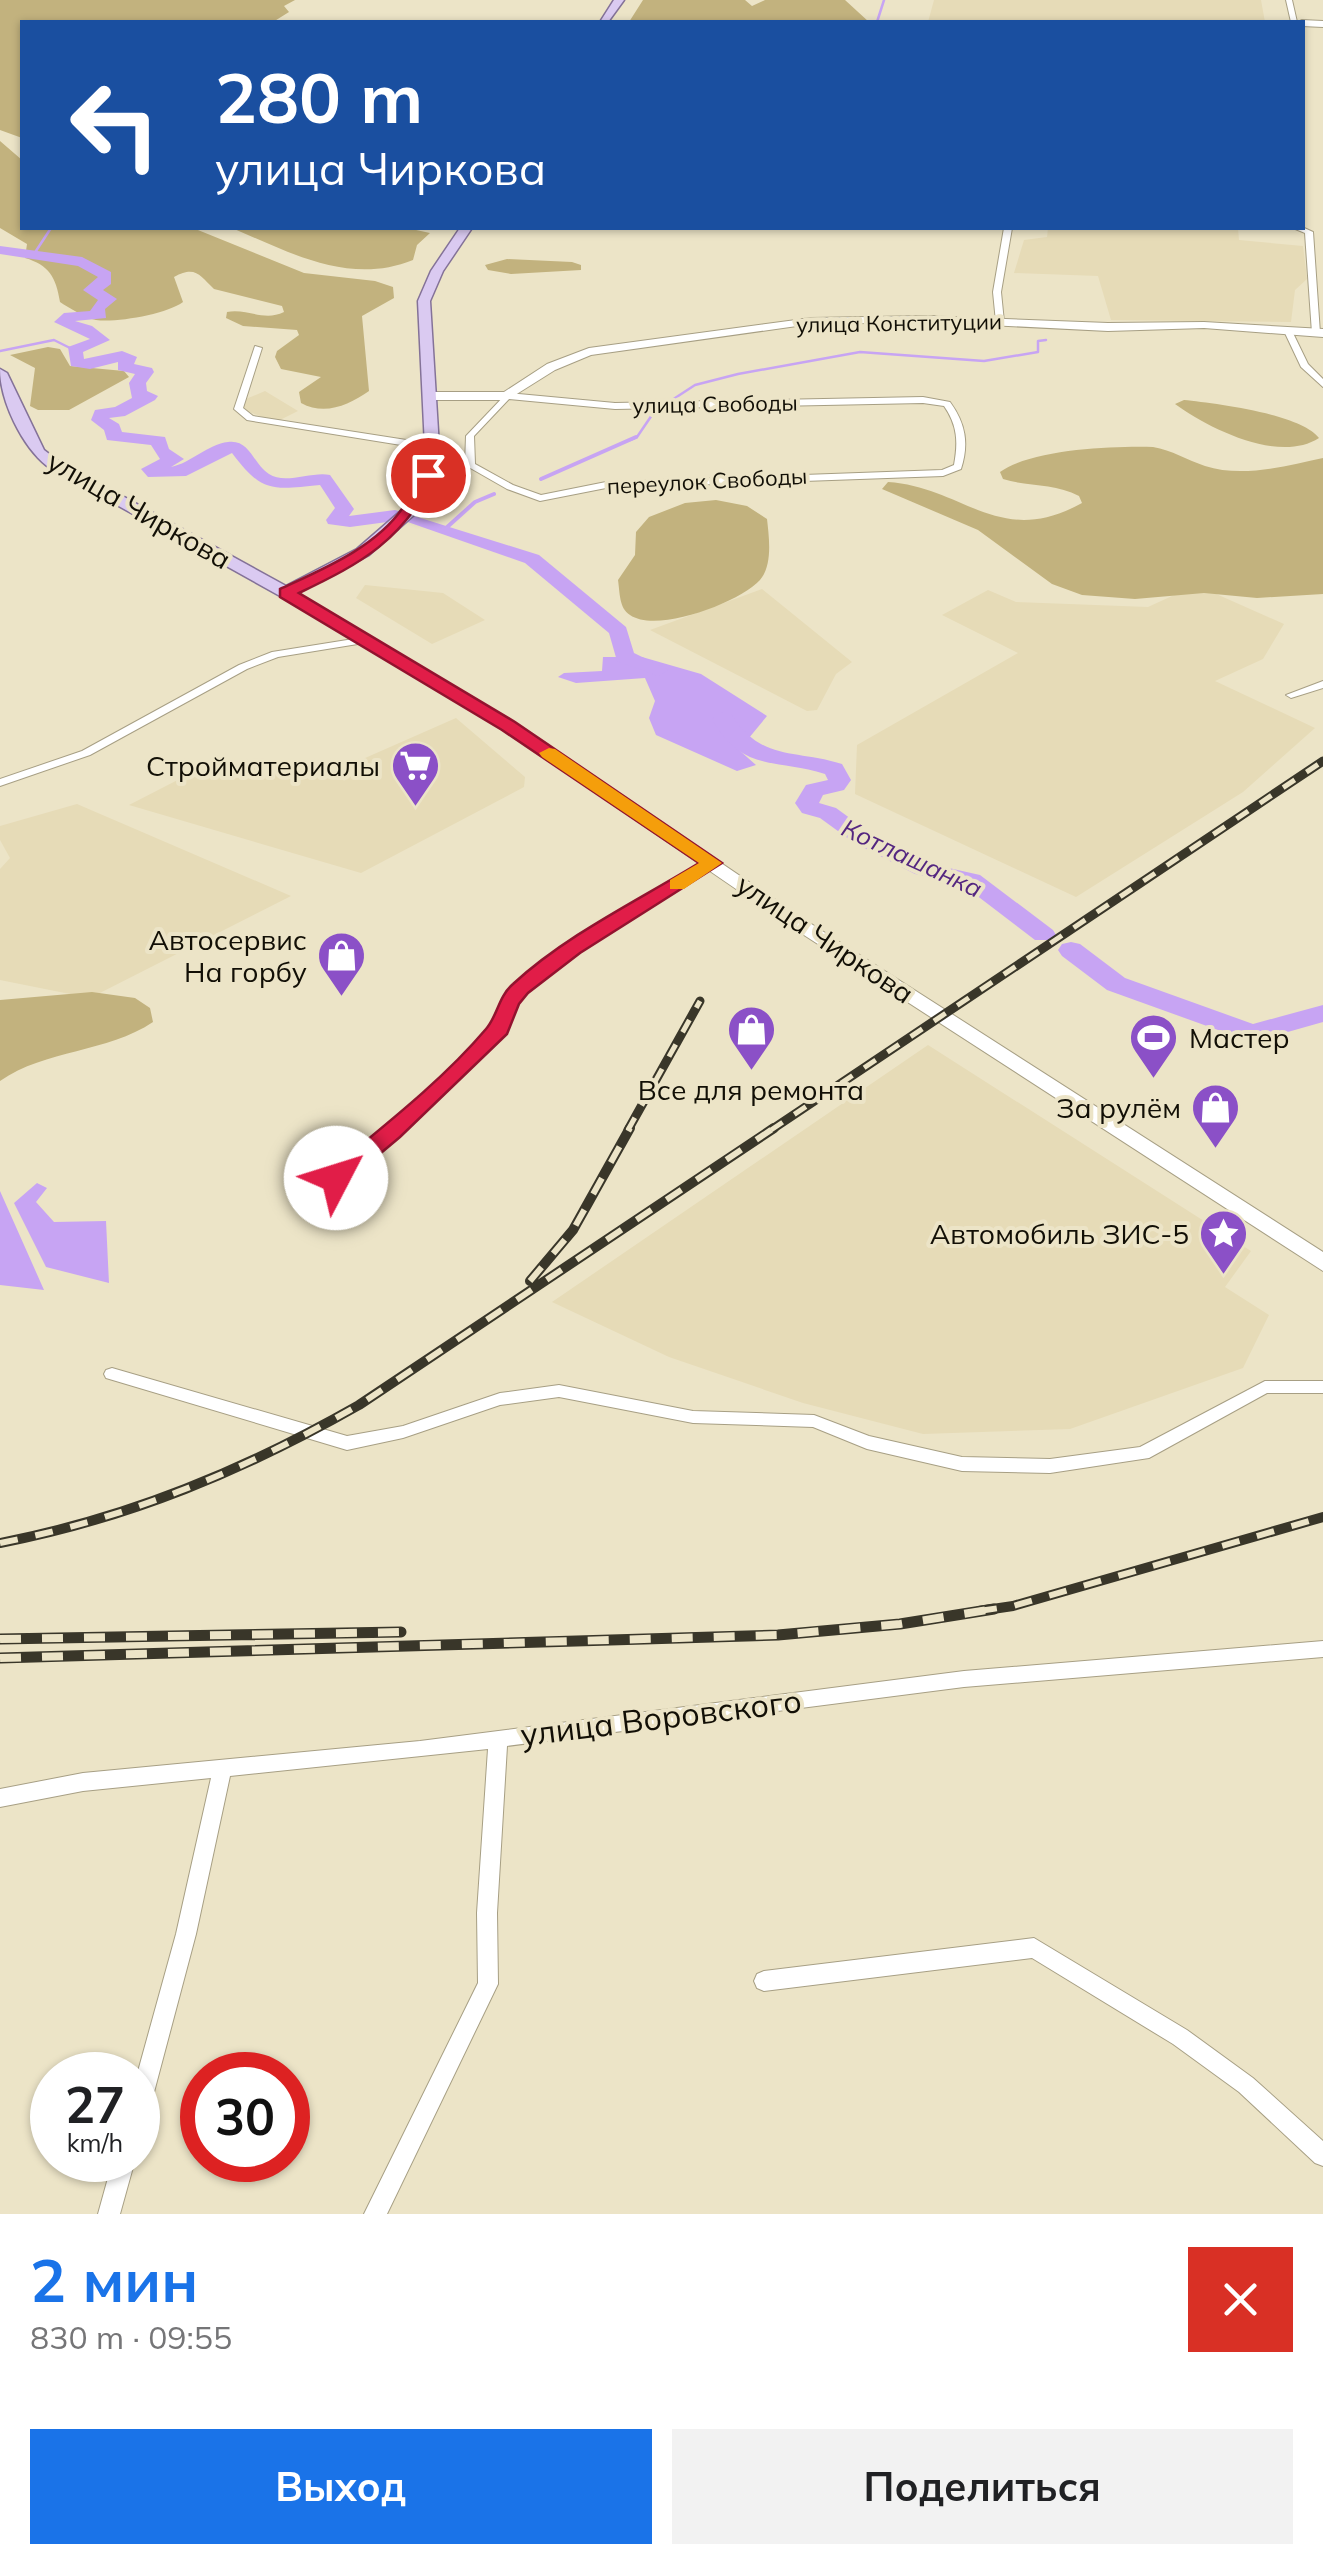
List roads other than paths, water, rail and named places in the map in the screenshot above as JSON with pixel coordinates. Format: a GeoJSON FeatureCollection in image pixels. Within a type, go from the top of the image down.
{"type":"FeatureCollection","features":[{"type":"Feature","properties":{"kind":"main road"},"geometry":{"type":"LineString","coordinates":[[286,593],[341,567],[380,540],[408,512],[428,475],[432,446],[424,301],[437,271],[465,230]]}},
{"type":"Feature","properties":{"kind":"main road","name":"улица Конституции"},"geometry":{"type":"LineString","coordinates":[[507,396],[566,359],[618,347],[812,321],[1000,322],[1319,333]]}},
{"type":"Feature","properties":{"kind":"main road","name":"улица Чиркова"},"geometry":{"type":"LineString","coordinates":[[0,372],[38,452],[52,464],[286,593],[509,726],[940,1016],[1323,1263]]}},
{"type":"Feature","properties":{"kind":"main road"},"geometry":{"type":"LineString","coordinates":[[429,396],[507,396]]}},
{"type":"Feature","properties":{"kind":"street"},"geometry":{"type":"LineString","coordinates":[[1000,322],[997,292],[1008,230]]}},
{"type":"Feature","properties":{"kind":"street"},"geometry":{"type":"LineString","coordinates":[[1304,230],[1310,232],[1319,333]]}},
{"type":"Feature","properties":{"kind":"street"},"geometry":{"type":"LineString","coordinates":[[1288,331],[1304,365],[1323,384]]}},
{"type":"Feature","properties":{"kind":"street"},"geometry":{"type":"LineString","coordinates":[[258,348],[238,408],[250,418],[432,446]]}},
{"type":"Feature","properties":{"kind":"street","name":"улица Свободы"},"geometry":{"type":"LineString","coordinates":[[507,396],[614,406],[923,400],[948,404],[962,423],[958,467],[943,473]]}},
{"type":"Feature","properties":{"kind":"street","name":"переулок Свободы"},"geometry":{"type":"LineString","coordinates":[[507,396],[470,436],[468,458],[478,472],[540,498],[606,485],[943,473]]}},
{"type":"Feature","properties":{"kind":"street"},"geometry":{"type":"LineString","coordinates":[[0,783],[86,753],[242,667],[276,654],[366,640]]}},
{"type":"Feature","properties":{"kind":"street"},"geometry":{"type":"LineString","coordinates":[[1291,695],[1323,684]]}},
{"type":"Feature","properties":{"kind":"street"},"geometry":{"type":"LineString","coordinates":[[336,1178],[392,1132],[499,1029],[508,1002],[521,988],[573,949],[712,863]]}},
{"type":"Feature","properties":{"kind":"street"},"geometry":{"type":"LineString","coordinates":[[112,1374],[347,1443],[402,1432],[500,1399],[559,1391],[693,1417],[814,1420],[866,1442],[962,1464],[1050,1466],[1144,1454],[1266,1387],[1323,1387]]}},
{"type":"Feature","properties":{"kind":"street","name":"улица Воровского"},"geometry":{"type":"LineString","coordinates":[[0,1798],[83,1782],[498,1739],[964,1679],[1323,1649]]}},
{"type":"Feature","properties":{"kind":"street"},"geometry":{"type":"LineString","coordinates":[[375,2214],[488,1984],[487,1913],[498,1739]]}},
{"type":"Feature","properties":{"kind":"street"},"geometry":{"type":"LineString","coordinates":[[154,2052],[186,1934],[222,1769]]}},
{"type":"Feature","properties":{"kind":"street"},"geometry":{"type":"LineString","coordinates":[[764,1980],[1034,1948],[1193,2046],[1246,2085],[1323,2155]]}},
{"type":"Feature","properties":{"kind":"street"},"geometry":{"type":"LineString","coordinates":[[110,2214],[118,2182]]}},
{"type":"Feature","properties":{"kind":"waterway"},"geometry":{"type":"LineString","coordinates":[[878,20],[884,0]]}},
{"type":"Feature","properties":{"kind":"waterway"},"geometry":{"type":"LineString","coordinates":[[34,254],[50,230]]}},
{"type":"Feature","properties":{"kind":"waterway"},"geometry":{"type":"LineString","coordinates":[[0,250],[82,262],[106,275],[103,284],[91,290],[109,299],[96,308],[100,315],[70,316],[62,322],[86,329],[102,340],[74,350],[77,362],[90,364],[129,357],[124,366],[146,372],[137,383],[140,397],[149,396],[119,412],[101,414],[100,420],[113,428],[113,436],[159,441],[161,452],[175,459],[150,469],[154,473],[180,472],[229,447],[238,448],[265,480],[282,484],[324,479],[331,484],[332,493],[341,499],[345,509],[335,520],[395,516]]}},
{"type":"Feature","properties":{"kind":"waterway"},"geometry":{"type":"LineString","coordinates":[[0,351],[54,340],[74,350]]}},
{"type":"Feature","properties":{"kind":"waterway"},"geometry":{"type":"LineString","coordinates":[[672,400],[695,385],[738,374],[860,352],[984,361],[1038,352],[1038,341],[1046,340]]}},
{"type":"Feature","properties":{"kind":"waterway"},"geometry":{"type":"LineString","coordinates":[[630,440],[637,437],[654,412]]}},
{"type":"Feature","properties":{"kind":"waterway"},"geometry":{"type":"LineString","coordinates":[[541,479],[636,437]]}},
{"type":"Feature","properties":{"kind":"waterway"},"geometry":{"type":"LineString","coordinates":[[445,529],[475,502],[494,494]]}},
{"type":"Feature","properties":{"kind":"waterway","name":"Котлашанка"},"geometry":{"type":"LineString","coordinates":[[411,520],[532,559],[619,631],[624,657],[658,670]]}},
{"type":"Feature","properties":{"kind":"waterway","name":"Котлашанка"},"geometry":{"type":"LineString","coordinates":[[723,719],[733,736],[758,754],[834,769],[840,780],[836,785],[814,790],[807,803],[810,808],[828,813],[861,837],[923,869],[971,880],[1044,935]]}},
{"type":"Feature","properties":{"kind":"waterway","name":"Котлашанка"},"geometry":{"type":"LineString","coordinates":[[1071,950],[1116,984],[1252,1033],[1323,1013]]}},
{"type":"Feature","properties":{"kind":"railway"},"geometry":{"type":"LineString","coordinates":[[771,1130],[1323,761]]}},
{"type":"Feature","properties":{"kind":"railway"},"geometry":{"type":"LineString","coordinates":[[628,1130],[700,1001]]}},
{"type":"Feature","properties":{"kind":"railway"},"geometry":{"type":"LineString","coordinates":[[530,1281],[573,1230],[630,1128]]}},
{"type":"Feature","properties":{"kind":"railway"},"geometry":{"type":"LineString","coordinates":[[0,1543],[94,1520],[185,1489],[316,1429],[359,1405],[774,1128]]}},
{"type":"Feature","properties":{"kind":"railway"},"geometry":{"type":"LineString","coordinates":[[979,1611],[1013,1606],[1323,1517]]}},
{"type":"Feature","properties":{"kind":"railway"},"geometry":{"type":"LineString","coordinates":[[0,1658],[778,1635],[900,1624],[994,1609]]}},
{"type":"Feature","properties":{"kind":"railway"},"geometry":{"type":"LineString","coordinates":[[0,1639],[401,1632]]}},
{"type":"Feature","properties":{"kind":"place","name":"Стройматериалы"},"geometry":{"type":"Point","coordinates":[415,808]}},
{"type":"Feature","properties":{"kind":"place","name":"Автосервис На горбу"},"geometry":{"type":"Point","coordinates":[342,998]}},
{"type":"Feature","properties":{"kind":"place","name":"Все для ремонта"},"geometry":{"type":"Point","coordinates":[751,1072]}},
{"type":"Feature","properties":{"kind":"place","name":"Мастер"},"geometry":{"type":"Point","coordinates":[1154,1080]}},
{"type":"Feature","properties":{"kind":"place","name":"За рулём"},"geometry":{"type":"Point","coordinates":[1216,1150]}},
{"type":"Feature","properties":{"kind":"place","name":"Автомобиль ЗИС-5"},"geometry":{"type":"Point","coordinates":[1224,1276]}}]}
